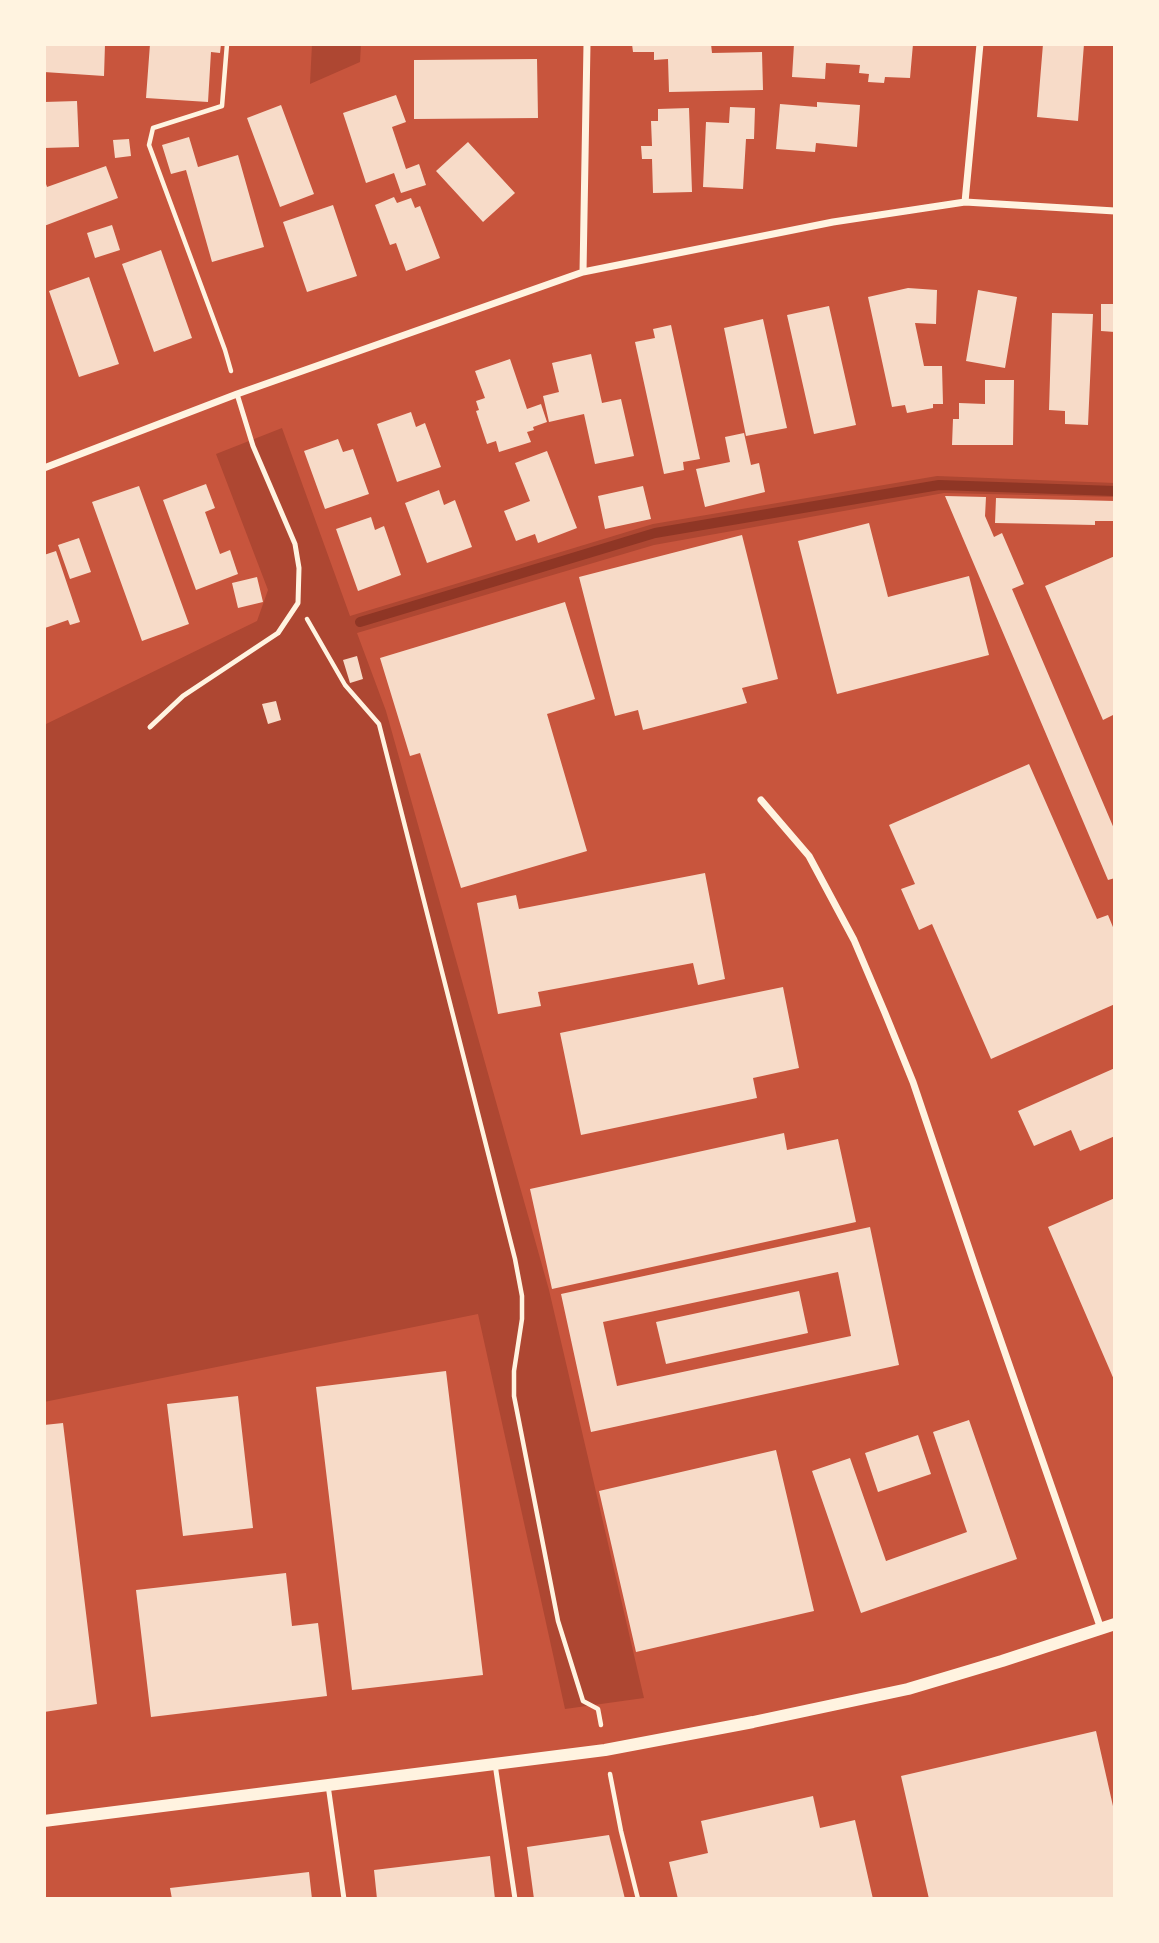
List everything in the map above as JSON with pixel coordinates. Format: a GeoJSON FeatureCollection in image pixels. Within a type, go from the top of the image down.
{"type":"FeatureCollection","features":[{"type":"Feature","properties":{"kind":"street"},"geometry":{"type":"LineString","coordinates":[[583,272],[586,44]]}},
{"type":"Feature","properties":{"kind":"street"},"geometry":{"type":"LineString","coordinates":[[965,202],[979,44]]}},
{"type":"Feature","properties":{"kind":"street"},"geometry":{"type":"LineString","coordinates":[[44,468],[237,394],[583,272],[833,222],[965,202],[1115,211]]}},
{"type":"Feature","properties":{"kind":"street"},"geometry":{"type":"LineString","coordinates":[[761,800],[809,856],[854,940],[886,1013],[913,1082],[1101,1629]]}},
{"type":"Feature","properties":{"kind":"street"},"geometry":{"type":"LineString","coordinates":[[44,1821],[606,1750],[753,1723],[908,1689],[1115,1624]]}},
{"type":"Feature","properties":{"kind":"lane"},"geometry":{"type":"LineString","coordinates":[[150,727],[183,696],[278,633],[299,603],[299,568],[295,544],[253,446],[237,394]]}},
{"type":"Feature","properties":{"kind":"lane"},"geometry":{"type":"LineString","coordinates":[[495,1764],[515,1899]]}},
{"type":"Feature","properties":{"kind":"lane"},"geometry":{"type":"LineString","coordinates":[[328,1785],[344,1899]]}},
{"type":"Feature","properties":{"kind":"path"},"geometry":{"type":"LineString","coordinates":[[227,44],[222,106],[153,128],[149,145],[231,371]]}},
{"type":"Feature","properties":{"kind":"path"},"geometry":{"type":"LineString","coordinates":[[299,603],[345,685],[379,724],[515,1259],[522,1296],[522,1320],[514,1371],[514,1396],[558,1621],[583,1701],[598,1709],[601,1725]]}},
{"type":"Feature","properties":{"kind":"path"},"geometry":{"type":"LineString","coordinates":[[610,1774],[638,1899]]}},
{"type":"Feature","properties":{"kind":"shaded area"},"geometry":{"type":"Polygon","coordinates":[[[312,44],[361,44],[360,62],[310,84],[312,44]]]}},
{"type":"Feature","properties":{"kind":"shaded area"},"geometry":{"type":"Polygon","coordinates":[[[282,428],[350,616],[653,524],[937,476],[1115,483],[1115,497],[944,493],[654,545],[357,633],[386,711],[549,1290],[644,1698],[565,1709],[478,1314],[44,1402],[44,725],[257,621],[268,590],[216,454],[282,428]]]}},
{"type":"Feature","properties":{"kind":"building"},"geometry":{"type":"Polygon","coordinates":[[[44,44],[105,44],[104,76],[44,72],[44,44]]]}},
{"type":"Feature","properties":{"kind":"building"},"geometry":{"type":"Polygon","coordinates":[[[150,44],[221,44],[220,53],[211,52],[208,102],[146,98],[150,44]]]}},
{"type":"Feature","properties":{"kind":"building"},"geometry":{"type":"Polygon","coordinates":[[[632,44],[711,44],[712,53],[762,52],[763,90],[669,92],[668,59],[654,60],[654,52],[633,52],[632,44]]]}},
{"type":"Feature","properties":{"kind":"building"},"geometry":{"type":"Polygon","coordinates":[[[794,44],[913,44],[910,78],[885,77],[884,83],[868,82],[869,74],[859,73],[860,65],[826,63],[825,79],[792,77],[794,44]]]}},
{"type":"Feature","properties":{"kind":"building"},"geometry":{"type":"Polygon","coordinates":[[[1043,44],[1084,44],[1078,121],[1037,117],[1043,44]]]}},
{"type":"Feature","properties":{"kind":"building"},"geometry":{"type":"Polygon","coordinates":[[[537,59],[538,118],[414,119],[414,60],[537,59]]]}},
{"type":"Feature","properties":{"kind":"building"},"geometry":{"type":"Polygon","coordinates":[[[396,95],[406,122],[392,127],[406,169],[419,164],[426,185],[401,193],[394,173],[366,183],[343,113],[396,95]]]}},
{"type":"Feature","properties":{"kind":"building"},"geometry":{"type":"Polygon","coordinates":[[[77,101],[79,147],[44,148],[44,102],[77,101]]]}},
{"type":"Feature","properties":{"kind":"building"},"geometry":{"type":"Polygon","coordinates":[[[817,102],[860,105],[857,147],[816,143],[815,152],[776,149],[780,104],[817,107],[817,102]]]}},
{"type":"Feature","properties":{"kind":"building"},"geometry":{"type":"Polygon","coordinates":[[[281,105],[314,194],[280,207],[247,118],[281,105]]]}},
{"type":"Feature","properties":{"kind":"building"},"geometry":{"type":"Polygon","coordinates":[[[730,107],[755,108],[754,139],[746,139],[743,189],[703,187],[706,122],[729,123],[730,107]]]}},
{"type":"Feature","properties":{"kind":"building"},"geometry":{"type":"Polygon","coordinates":[[[689,108],[692,192],[653,193],[652,159],[642,159],[641,146],[652,146],[651,121],[658,121],[658,109],[689,108]]]}},
{"type":"Feature","properties":{"kind":"building"},"geometry":{"type":"Polygon","coordinates":[[[189,137],[198,167],[238,155],[264,247],[212,262],[186,170],[171,174],[162,145],[189,137]]]}},
{"type":"Feature","properties":{"kind":"building"},"geometry":{"type":"Polygon","coordinates":[[[129,139],[131,156],[115,158],[113,140],[129,139]]]}},
{"type":"Feature","properties":{"kind":"building"},"geometry":{"type":"Polygon","coordinates":[[[468,142],[515,193],[483,222],[436,171],[468,142]]]}},
{"type":"Feature","properties":{"kind":"building"},"geometry":{"type":"Polygon","coordinates":[[[106,166],[118,198],[44,226],[44,178],[47,187],[106,166]]]}},
{"type":"Feature","properties":{"kind":"building"},"geometry":{"type":"Polygon","coordinates":[[[394,197],[397,203],[411,198],[415,208],[420,206],[440,258],[406,271],[396,243],[390,245],[375,205],[394,197]]]}},
{"type":"Feature","properties":{"kind":"building"},"geometry":{"type":"Polygon","coordinates":[[[333,205],[357,276],[307,292],[283,222],[333,205]]]}},
{"type":"Feature","properties":{"kind":"building"},"geometry":{"type":"Polygon","coordinates":[[[112,225],[120,250],[95,258],[87,233],[112,225]]]}},
{"type":"Feature","properties":{"kind":"building"},"geometry":{"type":"Polygon","coordinates":[[[161,250],[192,338],[154,352],[122,264],[161,250]]]}},
{"type":"Feature","properties":{"kind":"building"},"geometry":{"type":"Polygon","coordinates":[[[89,277],[119,364],[79,377],[49,291],[89,277]]]}},
{"type":"Feature","properties":{"kind":"building"},"geometry":{"type":"Polygon","coordinates":[[[908,288],[937,290],[936,324],[915,323],[924,366],[942,366],[943,404],[933,404],[933,408],[907,413],[905,405],[892,407],[868,297],[908,288]]]}},
{"type":"Feature","properties":{"kind":"building"},"geometry":{"type":"Polygon","coordinates":[[[978,290],[1017,297],[1005,368],[966,361],[978,290]]]}},
{"type":"Feature","properties":{"kind":"building"},"geometry":{"type":"Polygon","coordinates":[[[1101,304],[1115,304],[1115,332],[1101,331],[1101,304]]]}},
{"type":"Feature","properties":{"kind":"building"},"geometry":{"type":"Polygon","coordinates":[[[829,306],[856,425],[814,434],[787,315],[829,306]]]}},
{"type":"Feature","properties":{"kind":"building"},"geometry":{"type":"Polygon","coordinates":[[[1052,313],[1093,314],[1088,425],[1065,424],[1065,411],[1049,410],[1052,313]]]}},
{"type":"Feature","properties":{"kind":"building"},"geometry":{"type":"Polygon","coordinates":[[[763,319],[787,428],[746,436],[724,328],[763,319]]]}},
{"type":"Feature","properties":{"kind":"building"},"geometry":{"type":"Polygon","coordinates":[[[671,325],[700,459],[683,462],[684,470],[664,474],[635,342],[655,338],[653,329],[671,325]]]}},
{"type":"Feature","properties":{"kind":"building"},"geometry":{"type":"Polygon","coordinates":[[[591,354],[602,403],[621,399],[634,456],[595,464],[584,414],[549,422],[543,396],[559,392],[552,363],[591,354]]]}},
{"type":"Feature","properties":{"kind":"building"},"geometry":{"type":"Polygon","coordinates":[[[510,359],[527,409],[541,404],[547,422],[527,432],[531,442],[499,452],[496,441],[487,444],[476,411],[479,410],[476,401],[485,398],[475,371],[510,359]]]}},
{"type":"Feature","properties":{"kind":"building"},"geometry":{"type":"Polygon","coordinates":[[[985,380],[1014,380],[1013,445],[952,445],[953,419],[959,419],[959,403],[985,404],[985,380]]]}},
{"type":"Feature","properties":{"kind":"building"},"geometry":{"type":"Polygon","coordinates":[[[411,412],[416,427],[425,423],[441,467],[397,482],[377,424],[411,412]]]}},
{"type":"Feature","properties":{"kind":"building"},"geometry":{"type":"Polygon","coordinates":[[[744,433],[751,465],[759,463],[765,492],[705,507],[696,469],[730,462],[725,437],[744,433]]]}},
{"type":"Feature","properties":{"kind":"building"},"geometry":{"type":"Polygon","coordinates":[[[338,439],[343,452],[353,449],[369,494],[325,509],[304,451],[338,439]]]}},
{"type":"Feature","properties":{"kind":"building"},"geometry":{"type":"Polygon","coordinates":[[[547,451],[577,528],[538,543],[535,534],[516,541],[504,511],[530,501],[515,463],[547,451]]]}},
{"type":"Feature","properties":{"kind":"building"},"geometry":{"type":"Polygon","coordinates":[[[206,484],[215,508],[205,512],[220,554],[230,550],[238,574],[196,590],[163,500],[206,484]]]}},
{"type":"Feature","properties":{"kind":"building"},"geometry":{"type":"Polygon","coordinates":[[[139,486],[189,624],[142,641],[92,502],[139,486]]]}},
{"type":"Feature","properties":{"kind":"building"},"geometry":{"type":"Polygon","coordinates":[[[643,486],[651,519],[605,529],[598,496],[643,486]]]}},
{"type":"Feature","properties":{"kind":"building"},"geometry":{"type":"Polygon","coordinates":[[[439,490],[444,505],[455,500],[472,547],[427,563],[405,503],[439,490]]]}},
{"type":"Feature","properties":{"kind":"building"},"geometry":{"type":"Polygon","coordinates":[[[945,496],[986,497],[985,516],[994,537],[1002,533],[1024,584],[1012,589],[1115,831],[1115,878],[1108,880],[945,496]]]}},
{"type":"Feature","properties":{"kind":"building"},"geometry":{"type":"Polygon","coordinates":[[[996,498],[1115,501],[1115,521],[1095,521],[1095,525],[995,523],[996,498]]]}},
{"type":"Feature","properties":{"kind":"building"},"geometry":{"type":"Polygon","coordinates":[[[371,517],[375,530],[384,526],[401,575],[358,591],[336,529],[371,517]]]}},
{"type":"Feature","properties":{"kind":"building"},"geometry":{"type":"Polygon","coordinates":[[[869,523],[888,597],[969,576],[989,655],[837,694],[798,541],[869,523]]]}},
{"type":"Feature","properties":{"kind":"building"},"geometry":{"type":"Polygon","coordinates":[[[742,535],[778,679],[742,688],[747,703],[643,730],[638,710],[615,716],[579,577],[742,535]]]}},
{"type":"Feature","properties":{"kind":"building"},"geometry":{"type":"Polygon","coordinates":[[[79,538],[91,572],[70,579],[58,545],[79,538]]]}},
{"type":"Feature","properties":{"kind":"building"},"geometry":{"type":"Polygon","coordinates":[[[56,551],[80,622],[70,625],[68,620],[45,628],[44,555],[56,551]]]}},
{"type":"Feature","properties":{"kind":"building"},"geometry":{"type":"Polygon","coordinates":[[[1115,556],[1115,714],[1103,720],[1045,586],[1115,556]]]}},
{"type":"Feature","properties":{"kind":"building"},"geometry":{"type":"Polygon","coordinates":[[[257,577],[263,602],[238,608],[232,583],[257,577]]]}},
{"type":"Feature","properties":{"kind":"building"},"geometry":{"type":"Polygon","coordinates":[[[565,602],[595,699],[547,714],[587,851],[461,888],[420,753],[410,756],[380,658],[565,602]]]}},
{"type":"Feature","properties":{"kind":"building"},"geometry":{"type":"Polygon","coordinates":[[[357,656],[363,679],[350,683],[343,660],[357,656]]]}},
{"type":"Feature","properties":{"kind":"building"},"geometry":{"type":"Polygon","coordinates":[[[276,701],[281,720],[268,724],[262,704],[276,701]]]}},
{"type":"Feature","properties":{"kind":"building"},"geometry":{"type":"Polygon","coordinates":[[[1029,764],[1097,919],[1108,915],[1115,932],[1115,1004],[991,1059],[932,924],[919,930],[901,889],[915,884],[889,825],[1029,764]]]}},
{"type":"Feature","properties":{"kind":"building"},"geometry":{"type":"Polygon","coordinates":[[[705,873],[725,979],[698,985],[693,963],[538,992],[541,1006],[498,1014],[477,903],[516,895],[519,909],[705,873]]]}},
{"type":"Feature","properties":{"kind":"building"},"geometry":{"type":"Polygon","coordinates":[[[783,987],[799,1068],[753,1078],[757,1098],[581,1135],[560,1033],[783,987]]]}},
{"type":"Feature","properties":{"kind":"building"},"geometry":{"type":"Polygon","coordinates":[[[1115,1068],[1115,1136],[1080,1151],[1071,1130],[1034,1146],[1018,1111],[1115,1068]]]}},
{"type":"Feature","properties":{"kind":"building"},"geometry":{"type":"Polygon","coordinates":[[[784,1133],[787,1150],[838,1139],[856,1222],[552,1289],[530,1189],[784,1133]]]}},
{"type":"Feature","properties":{"kind":"building"},"geometry":{"type":"Polygon","coordinates":[[[1115,1198],[1115,1382],[1048,1227],[1115,1198]]]}},
{"type":"Feature","properties":{"kind":"building"},"geometry":{"type":"Polygon","coordinates":[[[870,1227],[899,1365],[591,1432],[561,1294],[870,1227]],[[838,1272],[603,1322],[617,1386],[851,1336],[838,1272]]]}},
{"type":"Feature","properties":{"kind":"building"},"geometry":{"type":"Polygon","coordinates":[[[799,1291],[808,1333],[666,1364],[656,1322],[799,1291]]]}},
{"type":"Feature","properties":{"kind":"building"},"geometry":{"type":"Polygon","coordinates":[[[446,1371],[483,1675],[352,1690],[316,1387],[446,1371]]]}},
{"type":"Feature","properties":{"kind":"building"},"geometry":{"type":"Polygon","coordinates":[[[238,1396],[253,1528],[183,1536],[167,1404],[238,1396]]]}},
{"type":"Feature","properties":{"kind":"building"},"geometry":{"type":"Polygon","coordinates":[[[969,1420],[1017,1559],[861,1613],[812,1471],[850,1458],[886,1561],[967,1532],[933,1432],[969,1420]]]}},
{"type":"Feature","properties":{"kind":"building"},"geometry":{"type":"Polygon","coordinates":[[[63,1423],[97,1704],[44,1712],[44,1425],[63,1423]]]}},
{"type":"Feature","properties":{"kind":"building"},"geometry":{"type":"Polygon","coordinates":[[[918,1435],[931,1474],[878,1492],[865,1453],[918,1435]]]}},
{"type":"Feature","properties":{"kind":"building"},"geometry":{"type":"Polygon","coordinates":[[[776,1450],[814,1611],[636,1652],[599,1491],[776,1450]]]}},
{"type":"Feature","properties":{"kind":"building"},"geometry":{"type":"Polygon","coordinates":[[[286,1573],[292,1626],[318,1623],[327,1696],[151,1717],[136,1590],[286,1573]]]}},
{"type":"Feature","properties":{"kind":"building"},"geometry":{"type":"Polygon","coordinates":[[[1096,1731],[1115,1815],[1115,1899],[929,1899],[901,1776],[1096,1731]]]}},
{"type":"Feature","properties":{"kind":"building"},"geometry":{"type":"Polygon","coordinates":[[[813,1796],[820,1828],[855,1820],[873,1899],[678,1899],[669,1862],[708,1853],[701,1821],[813,1796]]]}},
{"type":"Feature","properties":{"kind":"building"},"geometry":{"type":"Polygon","coordinates":[[[609,1835],[625,1899],[534,1899],[527,1847],[609,1835]]]}},
{"type":"Feature","properties":{"kind":"building"},"geometry":{"type":"Polygon","coordinates":[[[490,1856],[495,1899],[377,1899],[374,1870],[490,1856]]]}},
{"type":"Feature","properties":{"kind":"building"},"geometry":{"type":"Polygon","coordinates":[[[309,1872],[312,1899],[172,1899],[170,1888],[309,1872]]]}},
{"type":"Feature","properties":{"kind":"waterway"},"geometry":{"type":"LineString","coordinates":[[360,622],[655,533],[939,485],[1115,491]]}}]}
